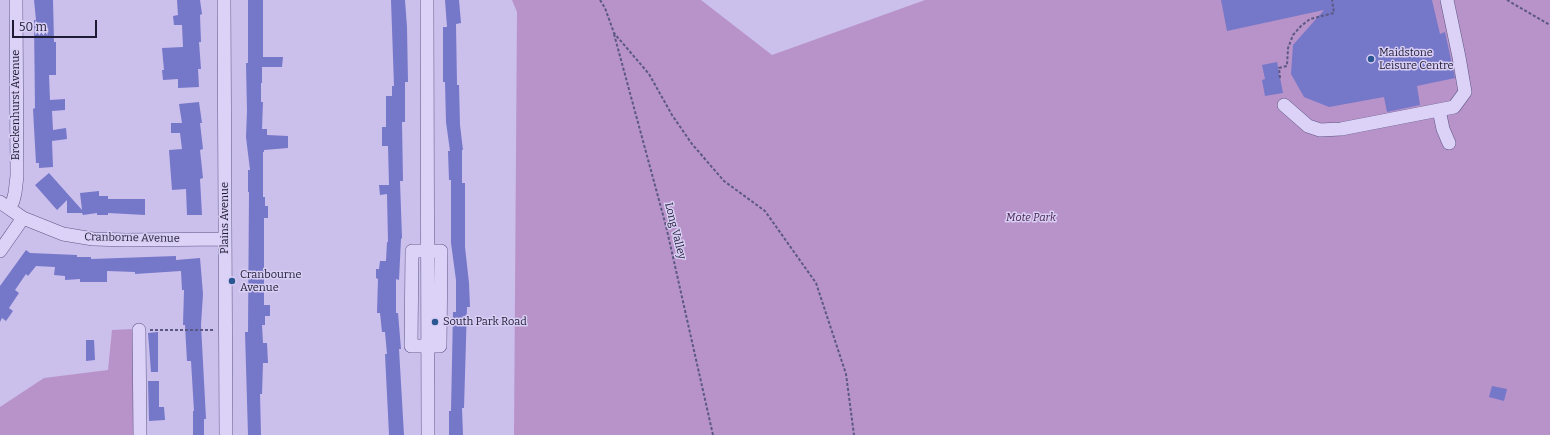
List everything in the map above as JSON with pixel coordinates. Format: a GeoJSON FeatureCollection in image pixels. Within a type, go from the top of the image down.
{"type":"FeatureCollection","features":[{"type":"Feature","properties":{"kind":"street","name":"Brockenhurst Avenue"},"geometry":{"type":"LineString","coordinates":[[5,205],[13,201],[17,176],[16,0]]}},
{"type":"Feature","properties":{"kind":"street","name":"Plains Avenue"},"geometry":{"type":"LineString","coordinates":[[224,0],[226,435]]}},
{"type":"Feature","properties":{"kind":"street"},"geometry":{"type":"LineString","coordinates":[[427,0],[428,435]]}},
{"type":"Feature","properties":{"kind":"street"},"geometry":{"type":"LineString","coordinates":[[1284,105],[1308,126],[1320,130],[1341,129],[1454,107],[1465,92],[1447,0]]}},
{"type":"Feature","properties":{"kind":"street"},"geometry":{"type":"LineString","coordinates":[[1439,110],[1443,129],[1449,143]]}},
{"type":"Feature","properties":{"kind":"street","name":"Cranborne Avenue"},"geometry":{"type":"LineString","coordinates":[[5,205],[23,218],[63,234],[93,239],[225,239]]}},
{"type":"Feature","properties":{"kind":"street"},"geometry":{"type":"LineString","coordinates":[[0,251],[23,218]]}},
{"type":"Feature","properties":{"kind":"street"},"geometry":{"type":"LineString","coordinates":[[139,330],[140,435]]}},
{"type":"Feature","properties":{"kind":"path","name":"Long Valley"},"geometry":{"type":"LineString","coordinates":[[600,0],[605,8],[614,33],[666,226],[713,435]]}},
{"type":"Feature","properties":{"kind":"path"},"geometry":{"type":"LineString","coordinates":[[1280,78],[1279,68],[1287,66],[1288,48],[1293,36],[1301,26],[1310,20],[1334,13],[1332,0]]}},
{"type":"Feature","properties":{"kind":"path"},"geometry":{"type":"LineString","coordinates":[[1507,0],[1550,25]]}},
{"type":"Feature","properties":{"kind":"path"},"geometry":{"type":"LineString","coordinates":[[614,33],[649,74],[672,115],[692,144],[724,181],[765,211],[816,283],[846,374],[854,435]]}},
{"type":"Feature","properties":{"kind":"path"},"geometry":{"type":"LineString","coordinates":[[139,330],[226,329]]}},
{"type":"Feature","properties":{"kind":"green space","name":"Mote Park"},"geometry":{"type":"Polygon","coordinates":[[[512,0],[701,0],[772,55],[925,0],[1550,0],[1550,435],[514,435],[517,12],[512,0]]]}},
{"type":"Feature","properties":{"kind":"green space"},"geometry":{"type":"Polygon","coordinates":[[[133,329],[135,435],[0,435],[0,407],[44,378],[108,370],[112,330],[133,329]]]}},
{"type":"Feature","properties":{"kind":"building"},"geometry":{"type":"Polygon","coordinates":[[[34,0],[53,0],[54,42],[56,42],[56,75],[49,75],[50,100],[65,99],[65,110],[52,111],[53,130],[66,128],[67,139],[52,141],[53,167],[39,168],[39,163],[36,163],[33,109],[35,108],[34,20],[36,20],[34,0]]]}},
{"type":"Feature","properties":{"kind":"building"},"geometry":{"type":"Polygon","coordinates":[[[177,0],[200,0],[202,14],[200,15],[201,42],[199,42],[201,69],[198,69],[199,87],[178,88],[178,79],[163,80],[162,70],[164,70],[162,48],[183,47],[182,25],[174,25],[173,16],[178,15],[177,0]]]}},
{"type":"Feature","properties":{"kind":"building"},"geometry":{"type":"Polygon","coordinates":[[[248,0],[263,0],[263,57],[283,57],[282,67],[262,67],[262,129],[267,129],[267,135],[288,136],[288,148],[264,150],[263,152],[263,197],[265,197],[265,206],[268,206],[268,218],[264,218],[264,305],[270,305],[270,316],[265,316],[265,325],[262,325],[263,343],[267,343],[268,363],[263,363],[262,394],[260,394],[261,435],[248,435],[245,332],[248,332],[248,170],[250,170],[246,137],[248,0]]]}},
{"type":"Feature","properties":{"kind":"building"},"geometry":{"type":"Polygon","coordinates":[[[391,0],[405,0],[407,27],[408,82],[405,82],[405,122],[402,122],[403,181],[400,181],[402,238],[399,280],[396,279],[396,313],[398,313],[401,349],[399,349],[404,435],[389,435],[385,332],[382,332],[380,313],[377,313],[378,279],[376,278],[376,269],[379,269],[380,261],[386,261],[388,242],[387,194],[380,195],[379,185],[389,185],[388,146],[382,146],[382,127],[386,127],[386,96],[392,96],[392,86],[394,86],[391,0]]]}},
{"type":"Feature","properties":{"kind":"building"},"geometry":{"type":"Polygon","coordinates":[[[445,0],[459,0],[461,23],[456,24],[457,85],[459,85],[460,125],[463,150],[462,183],[465,183],[465,247],[470,307],[467,307],[464,408],[462,408],[463,435],[449,435],[449,411],[451,411],[453,312],[456,312],[456,280],[451,243],[451,180],[449,180],[448,151],[450,151],[446,122],[445,82],[443,82],[443,27],[447,27],[445,0]]]}},
{"type":"Feature","properties":{"kind":"building","name":"Maidstone Leisure Centre"},"geometry":{"type":"Polygon","coordinates":[[[1221,0],[1432,0],[1440,34],[1445,32],[1455,78],[1417,86],[1420,105],[1387,112],[1384,97],[1329,107],[1304,97],[1291,74],[1293,45],[1324,10],[1227,31],[1221,0]]]}},
{"type":"Feature","properties":{"kind":"building"},"geometry":{"type":"Polygon","coordinates":[[[1277,62],[1283,93],[1265,96],[1262,80],[1265,79],[1262,65],[1277,62]]]}},
{"type":"Feature","properties":{"kind":"building"},"geometry":{"type":"Polygon","coordinates":[[[199,102],[202,123],[200,123],[203,149],[200,150],[203,178],[200,179],[202,215],[187,215],[186,189],[172,190],[169,150],[182,149],[180,133],[171,133],[171,123],[182,123],[179,104],[199,102]]]}},
{"type":"Feature","properties":{"kind":"building"},"geometry":{"type":"Polygon","coordinates":[[[49,173],[82,210],[80,193],[99,191],[99,196],[108,196],[108,199],[145,199],[145,215],[108,213],[108,215],[97,215],[97,213],[83,215],[82,213],[67,213],[67,200],[57,210],[35,185],[49,173]]]}},
{"type":"Feature","properties":{"kind":"building"},"geometry":{"type":"Polygon","coordinates":[[[26,250],[30,253],[77,255],[77,257],[91,257],[91,259],[176,256],[176,260],[200,258],[203,294],[201,325],[206,419],[204,419],[204,435],[193,435],[194,411],[191,361],[187,361],[185,325],[183,325],[184,290],[182,290],[181,271],[135,274],[135,272],[107,271],[107,282],[80,282],[80,279],[65,280],[65,276],[54,275],[55,267],[36,266],[28,276],[26,274],[15,290],[19,293],[9,308],[13,311],[6,321],[2,318],[0,322],[0,286],[26,250]]]}},
{"type":"Feature","properties":{"kind":"building"},"geometry":{"type":"Polygon","coordinates":[[[158,332],[158,372],[151,372],[148,333],[158,332]]]}},
{"type":"Feature","properties":{"kind":"building"},"geometry":{"type":"Polygon","coordinates":[[[86,340],[94,340],[95,360],[86,361],[86,340]]]}},
{"type":"Feature","properties":{"kind":"building"},"geometry":{"type":"Polygon","coordinates":[[[148,381],[159,381],[159,407],[164,407],[165,420],[149,421],[148,381]]]}},
{"type":"Feature","properties":{"kind":"building"},"geometry":{"type":"Polygon","coordinates":[[[1492,386],[1507,389],[1504,401],[1489,397],[1492,386]]]}},
{"type":"Feature","properties":{"kind":"place","name":"Maidstone Leisure Centre"},"geometry":{"type":"Point","coordinates":[1371,59]}},
{"type":"Feature","properties":{"kind":"place","name":"Cranbourne Avenue"},"geometry":{"type":"Point","coordinates":[232,281]}},
{"type":"Feature","properties":{"kind":"place","name":"South Park Road"},"geometry":{"type":"Point","coordinates":[435,322]}}]}
